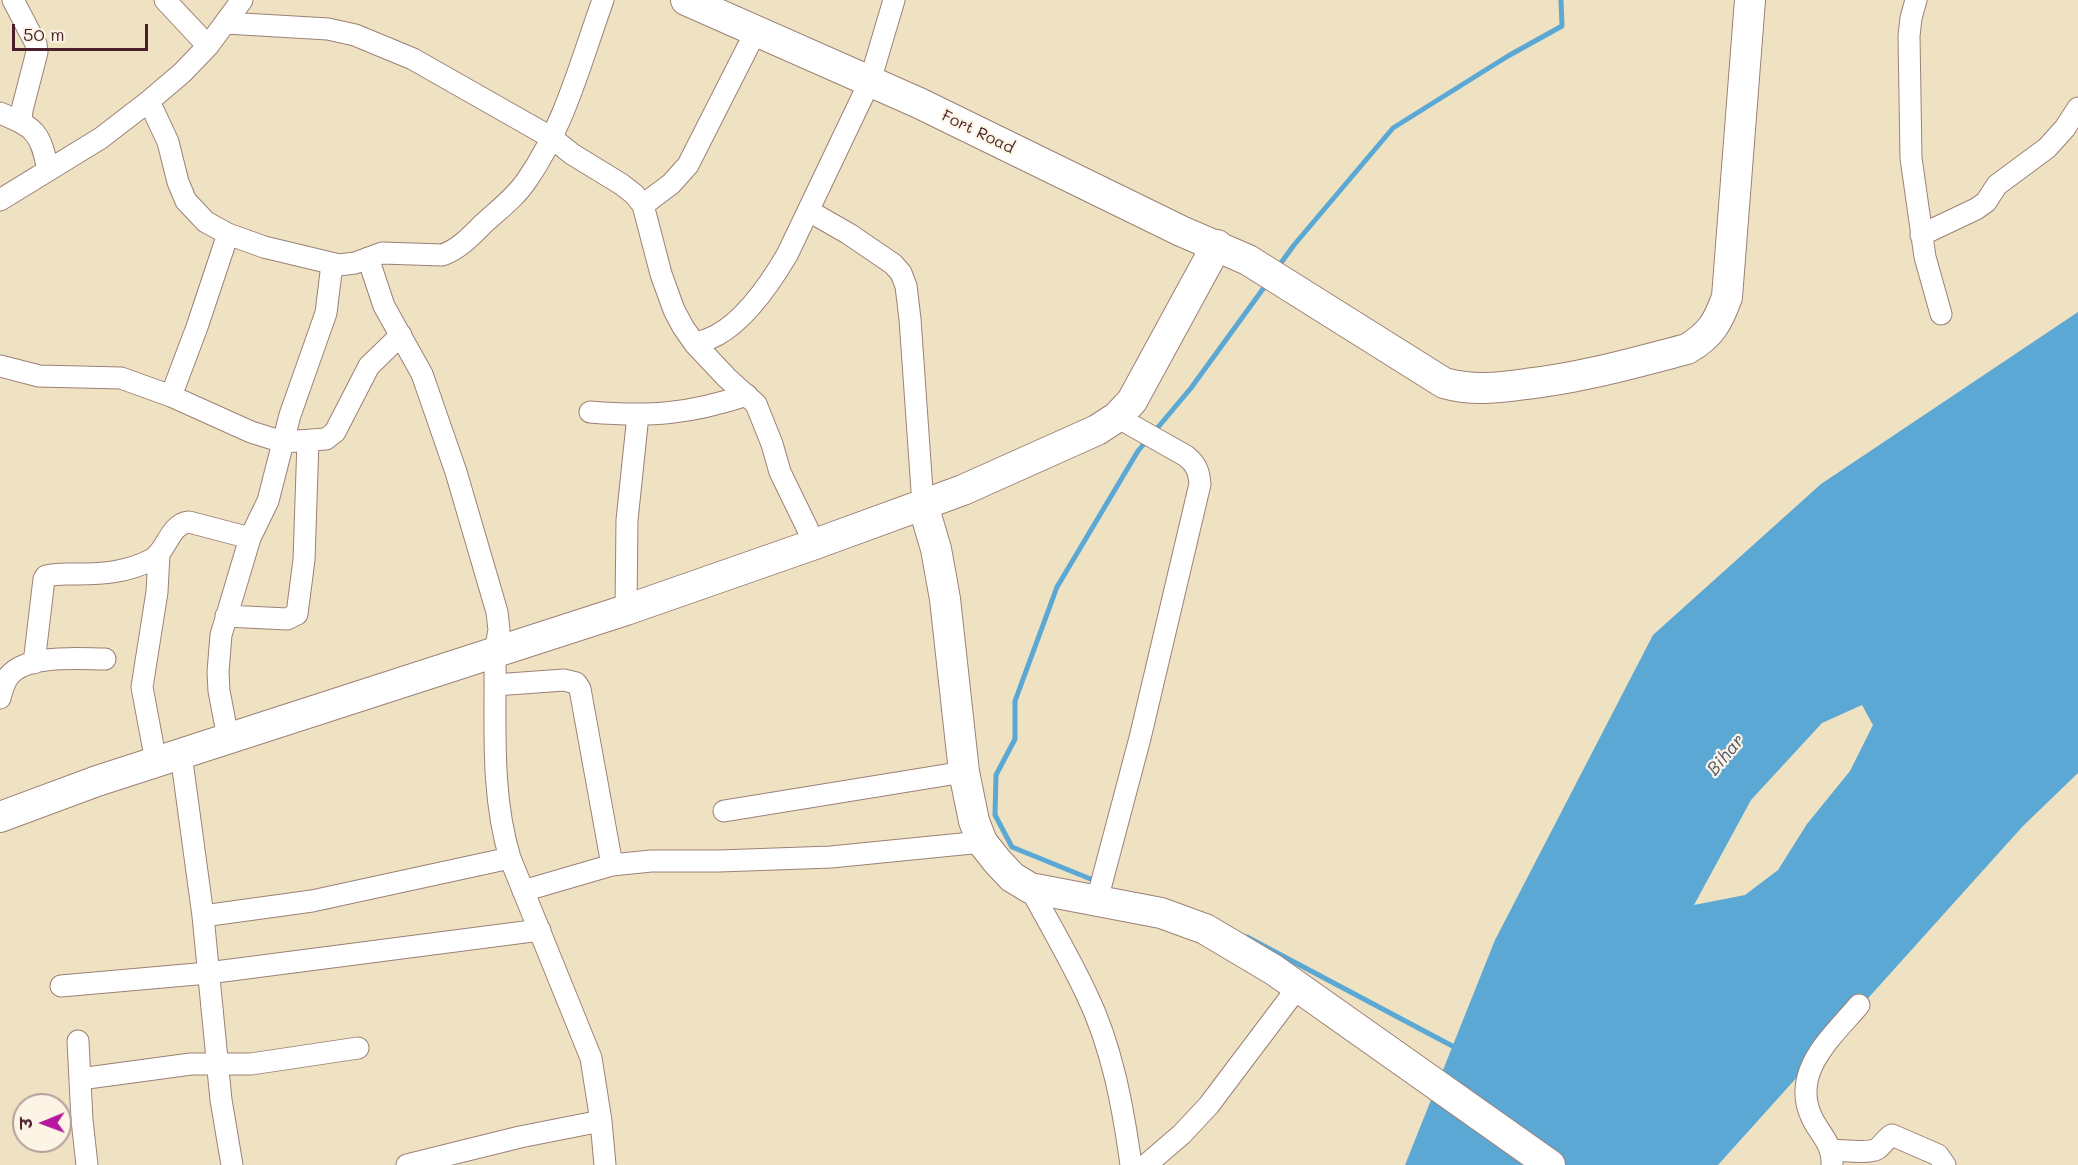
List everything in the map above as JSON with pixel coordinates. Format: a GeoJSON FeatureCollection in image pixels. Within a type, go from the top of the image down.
{"type":"FeatureCollection","features":[{"type":"Feature","properties":{"kind":"street"},"geometry":{"type":"LineString","coordinates":[[13,0],[36,44],[37,52],[21,122]]}},
{"type":"Feature","properties":{"kind":"street"},"geometry":{"type":"LineString","coordinates":[[165,0],[208,46]]}},
{"type":"Feature","properties":{"kind":"street"},"geometry":{"type":"LineString","coordinates":[[0,200],[101,138],[149,101],[182,73],[208,46],[242,0]]}},
{"type":"Feature","properties":{"kind":"street"},"geometry":{"type":"LineString","coordinates":[[149,101],[168,142],[178,182],[186,201],[206,222],[228,234],[264,247],[332,264],[347,265],[387,252],[442,255],[461,244],[526,182],[552,138],[603,0]]}},
{"type":"Feature","properties":{"kind":"street","name":"Fort Road"},"geometry":{"type":"LineString","coordinates":[[686,0],[870,81],[1173,227],[1217,245],[1274,275],[1444,383],[1462,388],[1490,388],[1568,379],[1687,350],[1703,340],[1719,320],[1727,297],[1750,0]]}},
{"type":"Feature","properties":{"kind":"street"},"geometry":{"type":"LineString","coordinates":[[695,344],[717,335],[737,320],[771,282],[787,255],[870,81],[894,0]]}},
{"type":"Feature","properties":{"kind":"street"},"geometry":{"type":"LineString","coordinates":[[1916,0],[1909,36],[1911,158],[1921,235],[1929,276],[1941,314]]}},
{"type":"Feature","properties":{"kind":"street"},"geometry":{"type":"LineString","coordinates":[[226,22],[328,28],[355,35],[422,64],[552,138],[579,159],[634,194],[643,205],[661,274],[674,310],[695,344],[756,404],[770,437],[780,472],[815,544]]}},
{"type":"Feature","properties":{"kind":"street"},"geometry":{"type":"LineString","coordinates":[[643,205],[671,184],[688,165],[756,31]]}},
{"type":"Feature","properties":{"kind":"street"},"geometry":{"type":"LineString","coordinates":[[1921,235],[1986,202],[2004,180],[2047,148],[2065,128],[2078,108]]}},
{"type":"Feature","properties":{"kind":"street"},"geometry":{"type":"LineString","coordinates":[[0,113],[21,122],[36,133],[41,139],[48,170]]}},
{"type":"Feature","properties":{"kind":"street"},"geometry":{"type":"LineString","coordinates":[[809,211],[849,234],[893,264],[901,273],[906,286],[923,505],[936,549],[945,599],[964,772],[974,821],[982,842],[1012,877],[1030,888],[1161,913],[1205,929],[1240,948],[1550,1165]]}},
{"type":"Feature","properties":{"kind":"street"},"geometry":{"type":"LineString","coordinates":[[171,396],[228,234]]}},
{"type":"Feature","properties":{"kind":"street"},"geometry":{"type":"LineString","coordinates":[[0,817],[96,782],[626,610],[815,544],[963,490],[1097,430],[1117,417],[1132,401],[1217,245]]}},
{"type":"Feature","properties":{"kind":"street"},"geometry":{"type":"LineString","coordinates":[[368,258],[384,306],[422,374],[456,472],[499,621],[495,652],[496,794],[501,830],[523,891],[591,1058],[605,1165]]}},
{"type":"Feature","properties":{"kind":"street"},"geometry":{"type":"LineString","coordinates":[[228,738],[219,691],[220,635],[250,538],[268,501],[290,415],[326,313],[332,264]]}},
{"type":"Feature","properties":{"kind":"street"},"geometry":{"type":"LineString","coordinates":[[0,366],[39,376],[121,378],[171,396],[251,432],[283,442],[308,441],[326,439],[335,432],[369,366],[401,335]]}},
{"type":"Feature","properties":{"kind":"street"},"geometry":{"type":"LineString","coordinates":[[590,412],[638,416],[686,412],[747,395]]}},
{"type":"Feature","properties":{"kind":"street"},"geometry":{"type":"LineString","coordinates":[[626,610],[627,520],[638,416]]}},
{"type":"Feature","properties":{"kind":"street"},"geometry":{"type":"LineString","coordinates":[[1096,900],[1140,738],[1200,484],[1194,463],[1186,456],[1117,417]]}},
{"type":"Feature","properties":{"kind":"street"},"geometry":{"type":"LineString","coordinates":[[226,616],[287,619],[297,614],[304,560],[308,441]]}},
{"type":"Feature","properties":{"kind":"street"},"geometry":{"type":"LineString","coordinates":[[34,663],[46,576],[102,574],[125,570],[153,559],[178,526],[184,522],[250,538]]}},
{"type":"Feature","properties":{"kind":"street"},"geometry":{"type":"LineString","coordinates":[[159,554],[157,592],[142,687],[169,758],[203,916],[225,1130],[232,1165]]}},
{"type":"Feature","properties":{"kind":"street"},"geometry":{"type":"LineString","coordinates":[[0,698],[8,677],[21,667],[57,659],[105,659]]}},
{"type":"Feature","properties":{"kind":"street"},"geometry":{"type":"LineString","coordinates":[[495,686],[564,680],[576,683],[580,689],[612,865]]}},
{"type":"Feature","properties":{"kind":"street"},"geometry":{"type":"LineString","coordinates":[[724,810],[964,772]]}},
{"type":"Feature","properties":{"kind":"street"},"geometry":{"type":"LineString","coordinates":[[523,891],[612,865],[651,861],[831,857],[982,842]]}},
{"type":"Feature","properties":{"kind":"street"},"geometry":{"type":"LineString","coordinates":[[203,916],[312,901],[510,858]]}},
{"type":"Feature","properties":{"kind":"street"},"geometry":{"type":"LineString","coordinates":[[1030,888],[1087,994],[1105,1040],[1120,1097],[1131,1165]]}},
{"type":"Feature","properties":{"kind":"street"},"geometry":{"type":"LineString","coordinates":[[62,986],[208,973],[540,930]]}},
{"type":"Feature","properties":{"kind":"street"},"geometry":{"type":"LineString","coordinates":[[1146,1165],[1182,1134],[1209,1104],[1298,987]]}},
{"type":"Feature","properties":{"kind":"street"},"geometry":{"type":"LineString","coordinates":[[1860,1005],[1820,1050],[1808,1074],[1809,1111],[1831,1157],[1871,1151],[1880,1147],[1892,1135],[1938,1155],[1945,1165]]}},
{"type":"Feature","properties":{"kind":"street"},"geometry":{"type":"LineString","coordinates":[[78,1041],[87,1165]]}},
{"type":"Feature","properties":{"kind":"street"},"geometry":{"type":"LineString","coordinates":[[80,1079],[191,1064],[251,1064],[358,1048]]}},
{"type":"Feature","properties":{"kind":"street"},"geometry":{"type":"LineString","coordinates":[[407,1165],[520,1137],[601,1121]]}},
{"type":"Feature","properties":{"kind":"water","name":"Bihar"},"geometry":{"type":"Polygon","coordinates":[[[2078,312],[2078,773],[2023,826],[1718,1165],[1405,1165],[1495,940],[1653,635],[1821,484],[2078,312]],[[1862,705],[1822,723],[1751,800],[1694,905],[1745,895],[1778,870],[1807,824],[1850,771],[1873,725],[1862,705]]]}},
{"type":"Feature","properties":{"kind":"waterway"},"geometry":{"type":"LineString","coordinates":[[1278,267],[1393,128],[1508,56],[1562,26],[1561,0]]}},
{"type":"Feature","properties":{"kind":"waterway"},"geometry":{"type":"LineString","coordinates":[[1154,432],[1191,388],[1268,282]]}},
{"type":"Feature","properties":{"kind":"waterway"},"geometry":{"type":"LineString","coordinates":[[1098,882],[1012,847],[995,815],[996,775],[1015,739],[1015,701],[1057,587],[1138,451],[1148,439]]}},
{"type":"Feature","properties":{"kind":"waterway"},"geometry":{"type":"LineString","coordinates":[[1247,937],[1458,1049]]}}]}
